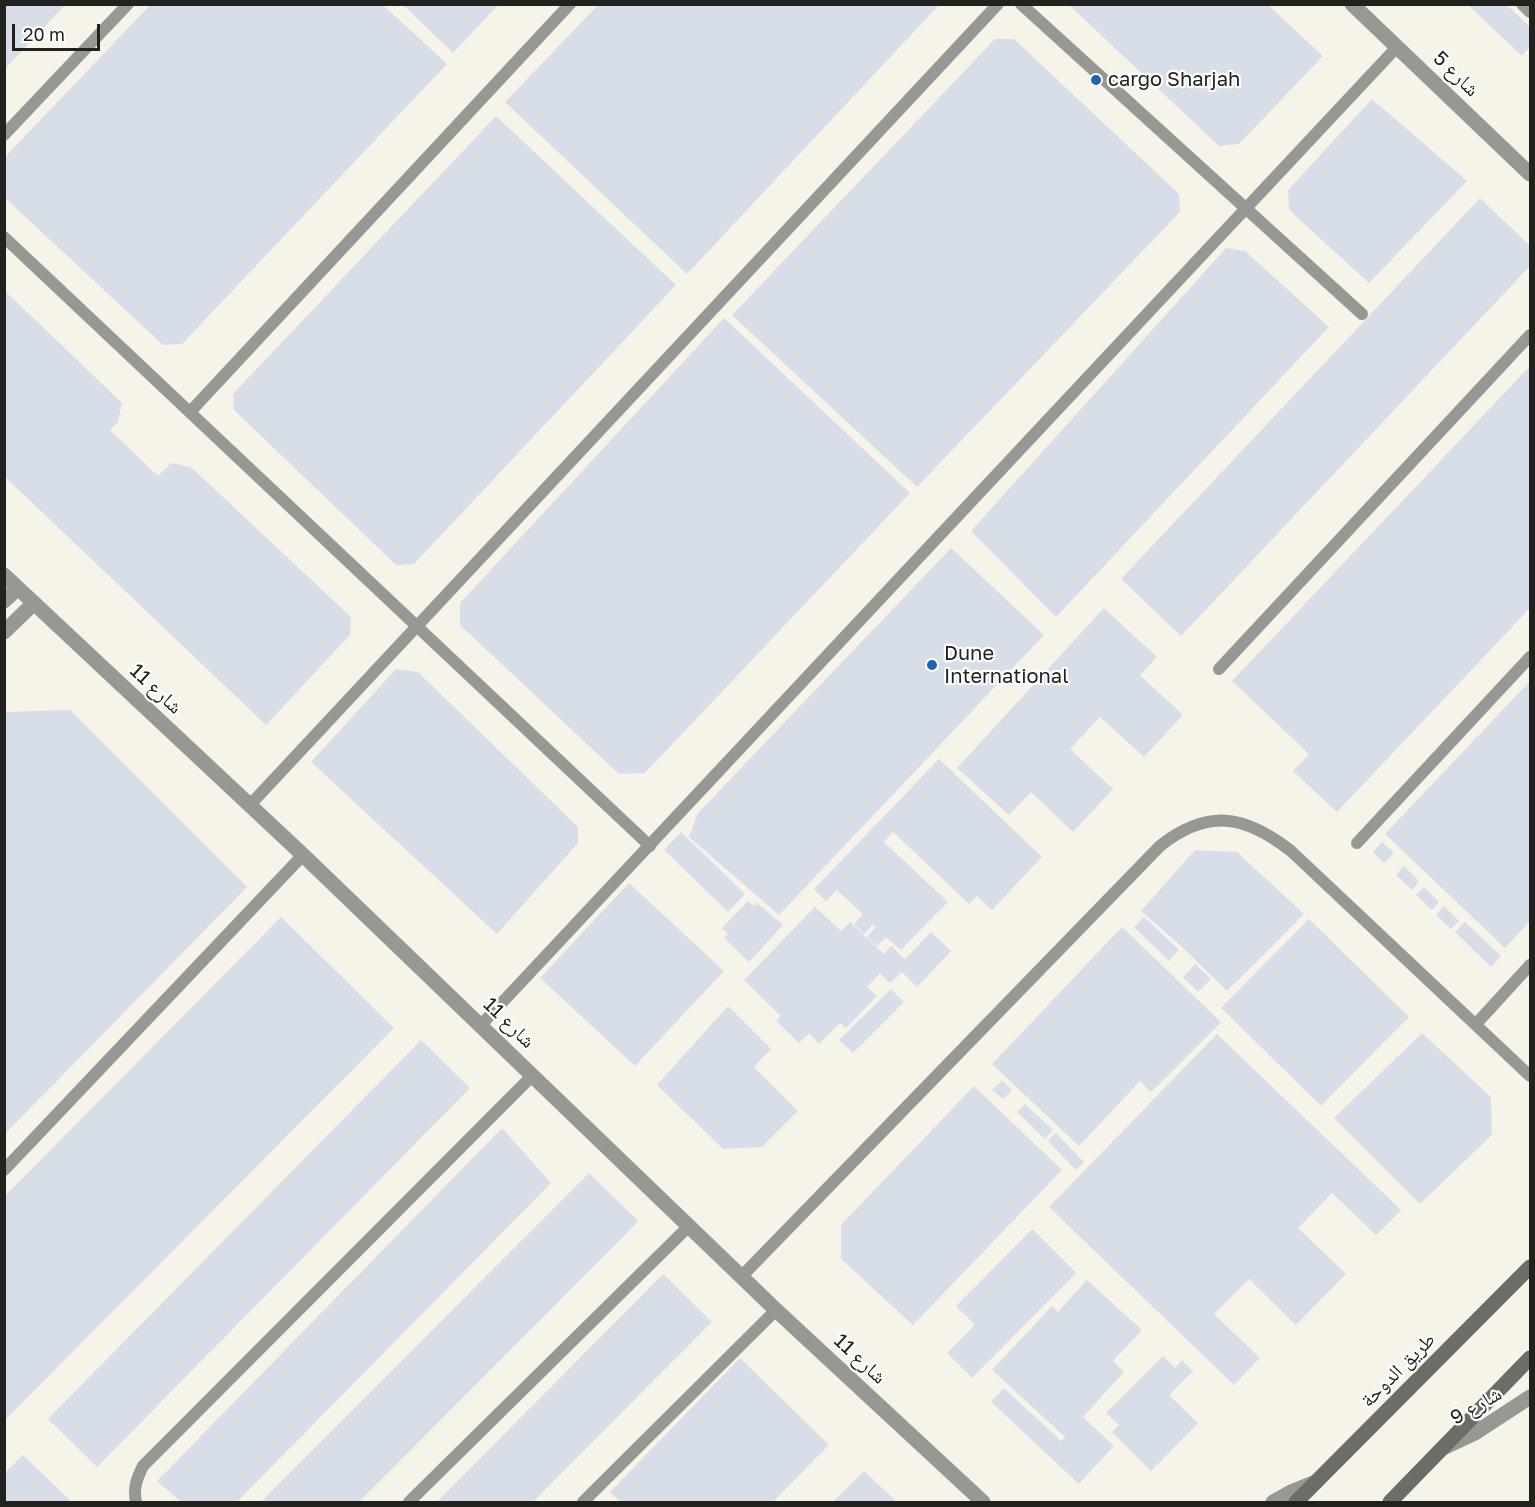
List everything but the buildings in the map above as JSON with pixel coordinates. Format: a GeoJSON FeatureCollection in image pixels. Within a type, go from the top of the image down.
{"type":"FeatureCollection","features":[{"type":"Feature","properties":{"kind":"main road","name":"طريق الدوحة"},"geometry":{"type":"LineString","coordinates":[[1296,1503],[1530,1267]]}},
{"type":"Feature","properties":{"kind":"main road"},"geometry":{"type":"LineString","coordinates":[[1390,1503],[1530,1358]]}},
{"type":"Feature","properties":{"kind":"street","name":"شارع 5"},"geometry":{"type":"LineString","coordinates":[[1352,4],[1530,174]]}},
{"type":"Feature","properties":{"kind":"street","name":"شارع 11"},"geometry":{"type":"LineString","coordinates":[[4,575],[303,855],[776,1310],[983,1503]]}},
{"type":"Feature","properties":{"kind":"street"},"geometry":{"type":"LineString","coordinates":[[4,601],[18,588]]}},
{"type":"Feature","properties":{"kind":"street"},"geometry":{"type":"LineString","coordinates":[[4,632],[34,603]]}},
{"type":"Feature","properties":{"kind":"street","name":"شارع 9"},"geometry":{"type":"LineString","coordinates":[[1441,1450],[1475,1432],[1530,1397]]}},
{"type":"Feature","properties":{"kind":"street"},"geometry":{"type":"LineString","coordinates":[[1273,1503],[1316,1482]]}},
{"type":"Feature","properties":{"kind":"lane"},"geometry":{"type":"LineString","coordinates":[[4,135],[128,4]]}},
{"type":"Feature","properties":{"kind":"lane"},"geometry":{"type":"LineString","coordinates":[[190,412],[570,4]]}},
{"type":"Feature","properties":{"kind":"lane"},"geometry":{"type":"LineString","coordinates":[[249,806],[998,4]]}},
{"type":"Feature","properties":{"kind":"lane"},"geometry":{"type":"LineString","coordinates":[[1022,4],[1362,314]]}},
{"type":"Feature","properties":{"kind":"lane"},"geometry":{"type":"LineString","coordinates":[[1522,4],[1530,12]]}},
{"type":"Feature","properties":{"kind":"lane"},"geometry":{"type":"LineString","coordinates":[[481,1025],[1397,47]]}},
{"type":"Feature","properties":{"kind":"lane"},"geometry":{"type":"LineString","coordinates":[[4,237],[650,846]]}},
{"type":"Feature","properties":{"kind":"lane"},"geometry":{"type":"LineString","coordinates":[[1219,669],[1530,335]]}},
{"type":"Feature","properties":{"kind":"lane"},"geometry":{"type":"LineString","coordinates":[[1357,843],[1530,657]]}},
{"type":"Feature","properties":{"kind":"lane"},"geometry":{"type":"LineString","coordinates":[[741,1276],[1160,846],[1176,833],[1195,825],[1215,820],[1235,821],[1254,826],[1272,836],[1476,1023],[1530,1076]]}},
{"type":"Feature","properties":{"kind":"lane"},"geometry":{"type":"LineString","coordinates":[[4,1170],[303,855]]}},
{"type":"Feature","properties":{"kind":"lane"},"geometry":{"type":"LineString","coordinates":[[1476,1023],[1530,965]]}},
{"type":"Feature","properties":{"kind":"lane"},"geometry":{"type":"LineString","coordinates":[[136,1503],[136,1479],[143,1466],[533,1075]]}},
{"type":"Feature","properties":{"kind":"lane"},"geometry":{"type":"LineString","coordinates":[[409,1503],[688,1226]]}},
{"type":"Feature","properties":{"kind":"lane"},"geometry":{"type":"LineString","coordinates":[[587,1501],[776,1310]]}},
{"type":"Feature","properties":{"kind":"place","name":"cargo Sharjah"},"geometry":{"type":"Point","coordinates":[1096,80]}},
{"type":"Feature","properties":{"kind":"place","name":"Dune International"},"geometry":{"type":"Point","coordinates":[932,665]}}]}
